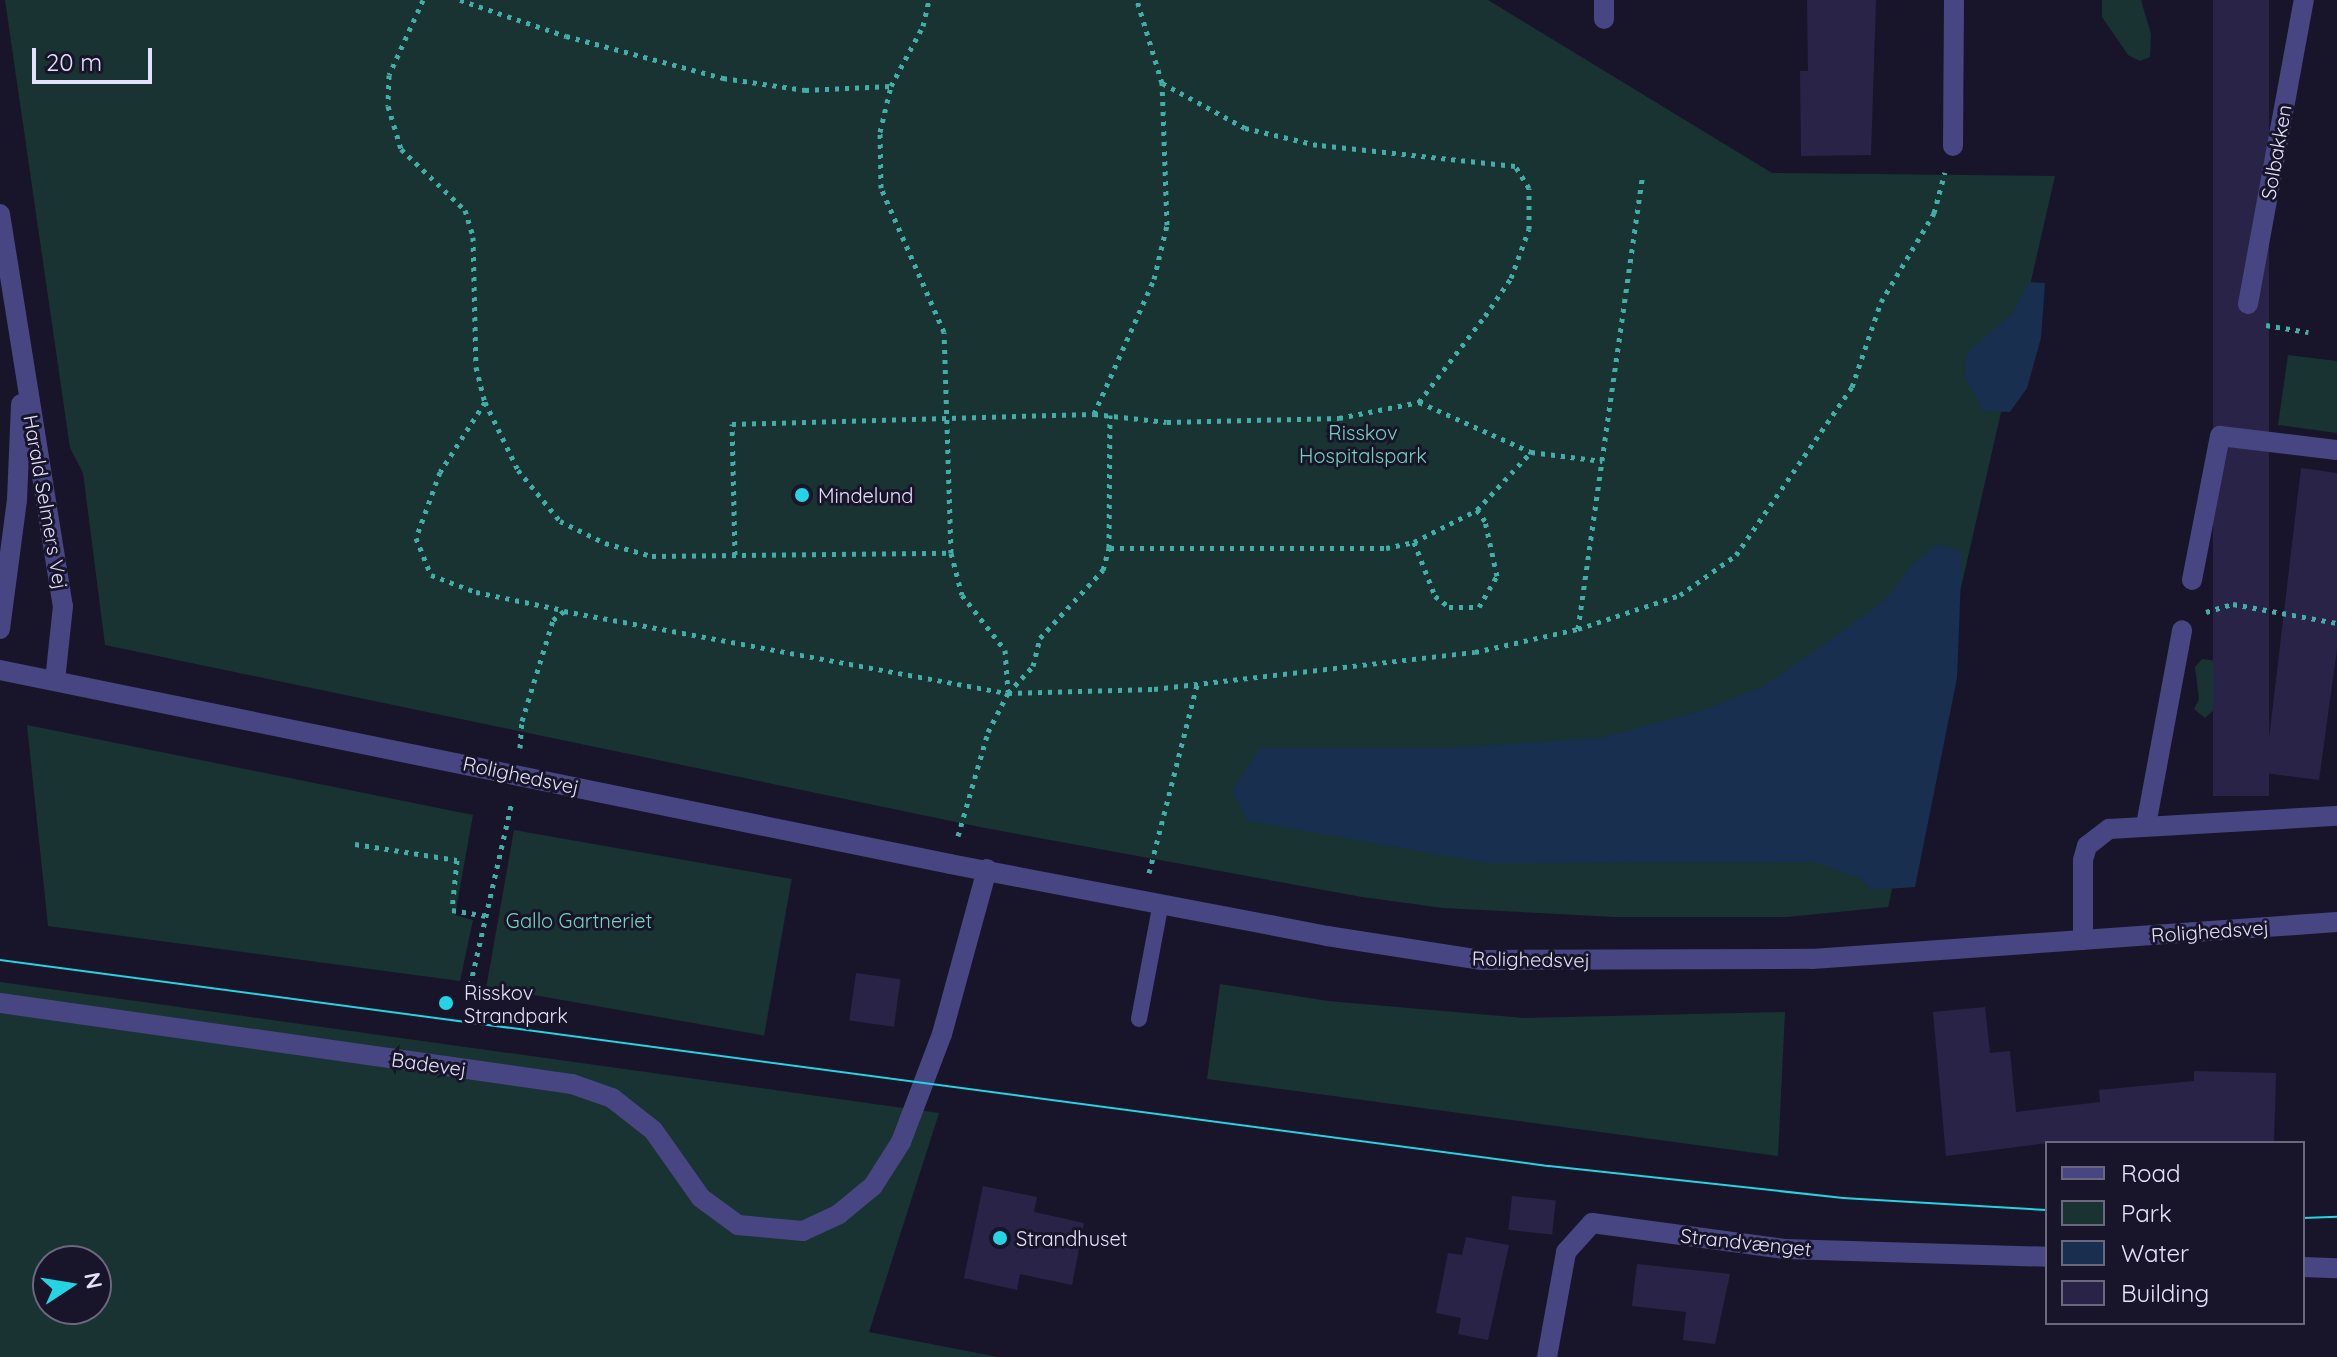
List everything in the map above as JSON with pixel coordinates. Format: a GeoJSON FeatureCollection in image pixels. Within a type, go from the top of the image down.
{"type":"FeatureCollection","features":[{"type":"Feature","properties":{"kind":"street"},"geometry":{"type":"LineString","coordinates":[[1953,146],[1954,0]]}},
{"type":"Feature","properties":{"kind":"street","name":"Solbakken"},"geometry":{"type":"LineString","coordinates":[[2248,304],[2304,0]]}},
{"type":"Feature","properties":{"kind":"street","name":"Harald Selmers Vej"},"geometry":{"type":"LineString","coordinates":[[0,214],[22,372],[50,500],[63,606],[55,681]]}},
{"type":"Feature","properties":{"kind":"street","name":"Harald Selmers Vej"},"geometry":{"type":"LineString","coordinates":[[0,629],[17,500],[22,372]]}},
{"type":"Feature","properties":{"kind":"street"},"geometry":{"type":"LineString","coordinates":[[2192,580],[2220,436],[2337,450]]}},
{"type":"Feature","properties":{"kind":"street"},"geometry":{"type":"LineString","coordinates":[[2146,825],[2182,630]]}},
{"type":"Feature","properties":{"kind":"street","name":"Rolighedsvej"},"geometry":{"type":"LineString","coordinates":[[0,670],[950,864],[1482,960],[1812,959],[2337,922]]}},
{"type":"Feature","properties":{"kind":"street"},"geometry":{"type":"LineString","coordinates":[[2083,940],[2087,846],[2109,829],[2337,816]]}},
{"type":"Feature","properties":{"kind":"street","name":"Badevej"},"geometry":{"type":"LineString","coordinates":[[0,1003],[572,1084],[612,1098],[653,1130],[701,1198],[738,1225],[803,1231],[839,1214],[873,1186],[901,1142],[942,1034],[987,869]]}},
{"type":"Feature","properties":{"kind":"street","name":"Strandvænget"},"geometry":{"type":"LineString","coordinates":[[1547,1357],[1566,1252],[1592,1223],[1784,1249],[2045,1257]]}},
{"type":"Feature","properties":{"kind":"street"},"geometry":{"type":"LineString","coordinates":[[2305,1267],[2337,1268]]}},
{"type":"Feature","properties":{"kind":"lane"},"geometry":{"type":"LineString","coordinates":[[1139,1019],[1152,902]]}},
{"type":"Feature","properties":{"kind":"path"},"geometry":{"type":"LineString","coordinates":[[423,0],[389,75],[388,106],[401,149],[465,210],[473,237],[476,367],[485,402],[518,470],[560,521],[605,543],[652,556],[951,553]]}},
{"type":"Feature","properties":{"kind":"path"},"geometry":{"type":"LineString","coordinates":[[460,0],[566,36],[723,78],[805,90],[891,86]]}},
{"type":"Feature","properties":{"kind":"path"},"geometry":{"type":"LineString","coordinates":[[929,0],[923,26],[891,86],[880,132],[881,188],[944,332],[950,417],[951,553],[962,595],[1005,650],[1008,693]]}},
{"type":"Feature","properties":{"kind":"path"},"geometry":{"type":"LineString","coordinates":[[1094,414],[1154,279],[1167,225],[1162,83],[1137,0]]}},
{"type":"Feature","properties":{"kind":"path"},"geometry":{"type":"LineString","coordinates":[[1162,83],[1245,128],[1317,145],[1515,166],[1529,188],[1529,229],[1511,278],[1419,402]]}},
{"type":"Feature","properties":{"kind":"path"},"geometry":{"type":"LineString","coordinates":[[485,402],[440,472],[416,538],[431,575],[476,592],[1008,693],[1197,684],[1475,652],[1578,629],[1680,595],[1736,555],[1852,387],[1881,302],[1934,213],[1953,146]]}},
{"type":"Feature","properties":{"kind":"path"},"geometry":{"type":"LineString","coordinates":[[1578,629],[1642,178]]}},
{"type":"Feature","properties":{"kind":"path"},"geometry":{"type":"LineString","coordinates":[[735,555],[732,424],[1094,414],[1167,422],[1339,418],[1419,402],[1531,452],[1602,461]]}},
{"type":"Feature","properties":{"kind":"path"},"geometry":{"type":"LineString","coordinates":[[950,864],[988,732],[1008,693],[1033,666],[1040,638],[1103,570],[1109,548],[1110,415]]}},
{"type":"Feature","properties":{"kind":"path"},"geometry":{"type":"LineString","coordinates":[[1109,548],[1386,548],[1414,542],[1477,510],[1531,452]]}},
{"type":"Feature","properties":{"kind":"path"},"geometry":{"type":"LineString","coordinates":[[1414,542],[1435,596],[1449,607],[1479,607],[1497,576],[1485,521],[1477,510]]}},
{"type":"Feature","properties":{"kind":"path"},"geometry":{"type":"LineString","coordinates":[[2201,612],[2233,604],[2337,623]]}},
{"type":"Feature","properties":{"kind":"path"},"geometry":{"type":"LineString","coordinates":[[468,995],[518,774],[522,721],[553,620],[564,611]]}},
{"type":"Feature","properties":{"kind":"path"},"geometry":{"type":"LineString","coordinates":[[1152,902],[1197,684]]}},
{"type":"Feature","properties":{"kind":"path"},"geometry":{"type":"LineString","coordinates":[[355,844],[457,860],[452,910],[486,916]]}},
{"type":"Feature","properties":{"kind":"green space","name":"Risskov Hospitalspark"},"geometry":{"type":"Polygon","coordinates":[[[5,0],[1488,0],[1772,173],[2055,176],[1888,907],[1787,917],[1615,917],[1443,908],[1362,897],[985,828],[105,645],[83,473],[70,448],[5,0]]]}},
{"type":"Feature","properties":{"kind":"green space"},"geometry":{"type":"Polygon","coordinates":[[[2102,0],[2141,0],[2151,34],[2150,57],[2140,61],[2128,55],[2102,17],[2102,0]]]}},
{"type":"Feature","properties":{"kind":"green space"},"geometry":{"type":"Polygon","coordinates":[[[2288,355],[2337,361],[2337,433],[2278,425],[2288,355]]]}},
{"type":"Feature","properties":{"kind":"green space"},"geometry":{"type":"Polygon","coordinates":[[[2202,659],[2218,661],[2229,680],[2227,698],[2205,718],[2194,709],[2199,699],[2195,667],[2202,659]]]}},
{"type":"Feature","properties":{"kind":"green space"},"geometry":{"type":"Polygon","coordinates":[[[27,725],[473,815],[455,915],[473,920],[460,981],[48,926],[27,725]]]}},
{"type":"Feature","properties":{"kind":"green space","name":"Gallo Gartneriet"},"geometry":{"type":"Polygon","coordinates":[[[514,830],[792,879],[764,1036],[486,987],[514,830]]]}},
{"type":"Feature","properties":{"kind":"green space","name":"Risskov Strandpark"},"geometry":{"type":"Polygon","coordinates":[[[0,982],[939,1113],[869,1332],[998,1357],[0,1357],[0,982]]]}},
{"type":"Feature","properties":{"kind":"green space"},"geometry":{"type":"Polygon","coordinates":[[[1220,984],[1328,1001],[1524,1018],[1785,1012],[1778,1156],[1207,1079],[1220,984]]]}},
{"type":"Feature","properties":{"kind":"water"},"geometry":{"type":"Polygon","coordinates":[[[2029,282],[2045,283],[2041,338],[2027,388],[2010,412],[1984,411],[1964,377],[1967,353],[2011,315],[2029,282]]]}},
{"type":"Feature","properties":{"kind":"water"},"geometry":{"type":"Polygon","coordinates":[[[1938,544],[1962,552],[1957,678],[1915,887],[1871,890],[1859,878],[1815,862],[1487,863],[1248,821],[1232,791],[1260,748],[1449,748],[1601,738],[1705,710],[1764,686],[1833,638],[1884,601],[1914,562],[1938,544]]]}},
{"type":"Feature","properties":{"kind":"building"},"geometry":{"type":"Polygon","coordinates":[[[1807,0],[1876,0],[1871,155],[1801,156],[1800,71],[1808,71],[1807,0]]]}},
{"type":"Feature","properties":{"kind":"building"},"geometry":{"type":"Polygon","coordinates":[[[2213,0],[2269,0],[2269,796],[2213,796],[2213,0]]]}},
{"type":"Feature","properties":{"kind":"building"},"geometry":{"type":"Polygon","coordinates":[[[2301,468],[2337,473],[2337,649],[2319,780],[2265,773],[2301,468]]]}},
{"type":"Feature","properties":{"kind":"building"},"geometry":{"type":"Polygon","coordinates":[[[856,973],[901,979],[894,1027],[849,1021],[856,973]]]}},
{"type":"Feature","properties":{"kind":"building"},"geometry":{"type":"Polygon","coordinates":[[[1985,1007],[1990,1053],[2010,1051],[2016,1112],[2100,1102],[2099,1090],[2194,1081],[2194,1071],[2276,1073],[2274,1141],[2045,1141],[1946,1156],[1933,1012],[1985,1007]]]}},
{"type":"Feature","properties":{"kind":"building","name":"Strandhuset"},"geometry":{"type":"Polygon","coordinates":[[[983,1186],[1037,1197],[1034,1212],[1084,1223],[1072,1285],[1020,1274],[1017,1290],[964,1278],[983,1186]]]}},
{"type":"Feature","properties":{"kind":"building"},"geometry":{"type":"Polygon","coordinates":[[[1512,1196],[1556,1201],[1552,1234],[1508,1230],[1512,1196]]]}},
{"type":"Feature","properties":{"kind":"building"},"geometry":{"type":"Polygon","coordinates":[[[1466,1237],[1509,1245],[1488,1340],[1458,1334],[1461,1318],[1436,1313],[1448,1253],[1462,1255],[1466,1237]]]}},
{"type":"Feature","properties":{"kind":"building"},"geometry":{"type":"Polygon","coordinates":[[[1637,1264],[1730,1274],[1715,1344],[1683,1340],[1686,1312],[1632,1306],[1637,1264]]]}},
{"type":"Feature","properties":{"kind":"tram line"},"geometry":{"type":"LineString","coordinates":[[0,960],[1549,1166],[1843,1198],[2045,1210]]}},
{"type":"Feature","properties":{"kind":"tram line"},"geometry":{"type":"LineString","coordinates":[[2305,1218],[2337,1217]]}},
{"type":"Feature","properties":{"kind":"place","name":"Mindelund"},"geometry":{"type":"Point","coordinates":[802,495]}},
{"type":"Feature","properties":{"kind":"place","name":"Risskov Strandpark"},"geometry":{"type":"Point","coordinates":[446,1003]}},
{"type":"Feature","properties":{"kind":"place","name":"Strandhuset"},"geometry":{"type":"Point","coordinates":[1000,1238]}}]}
